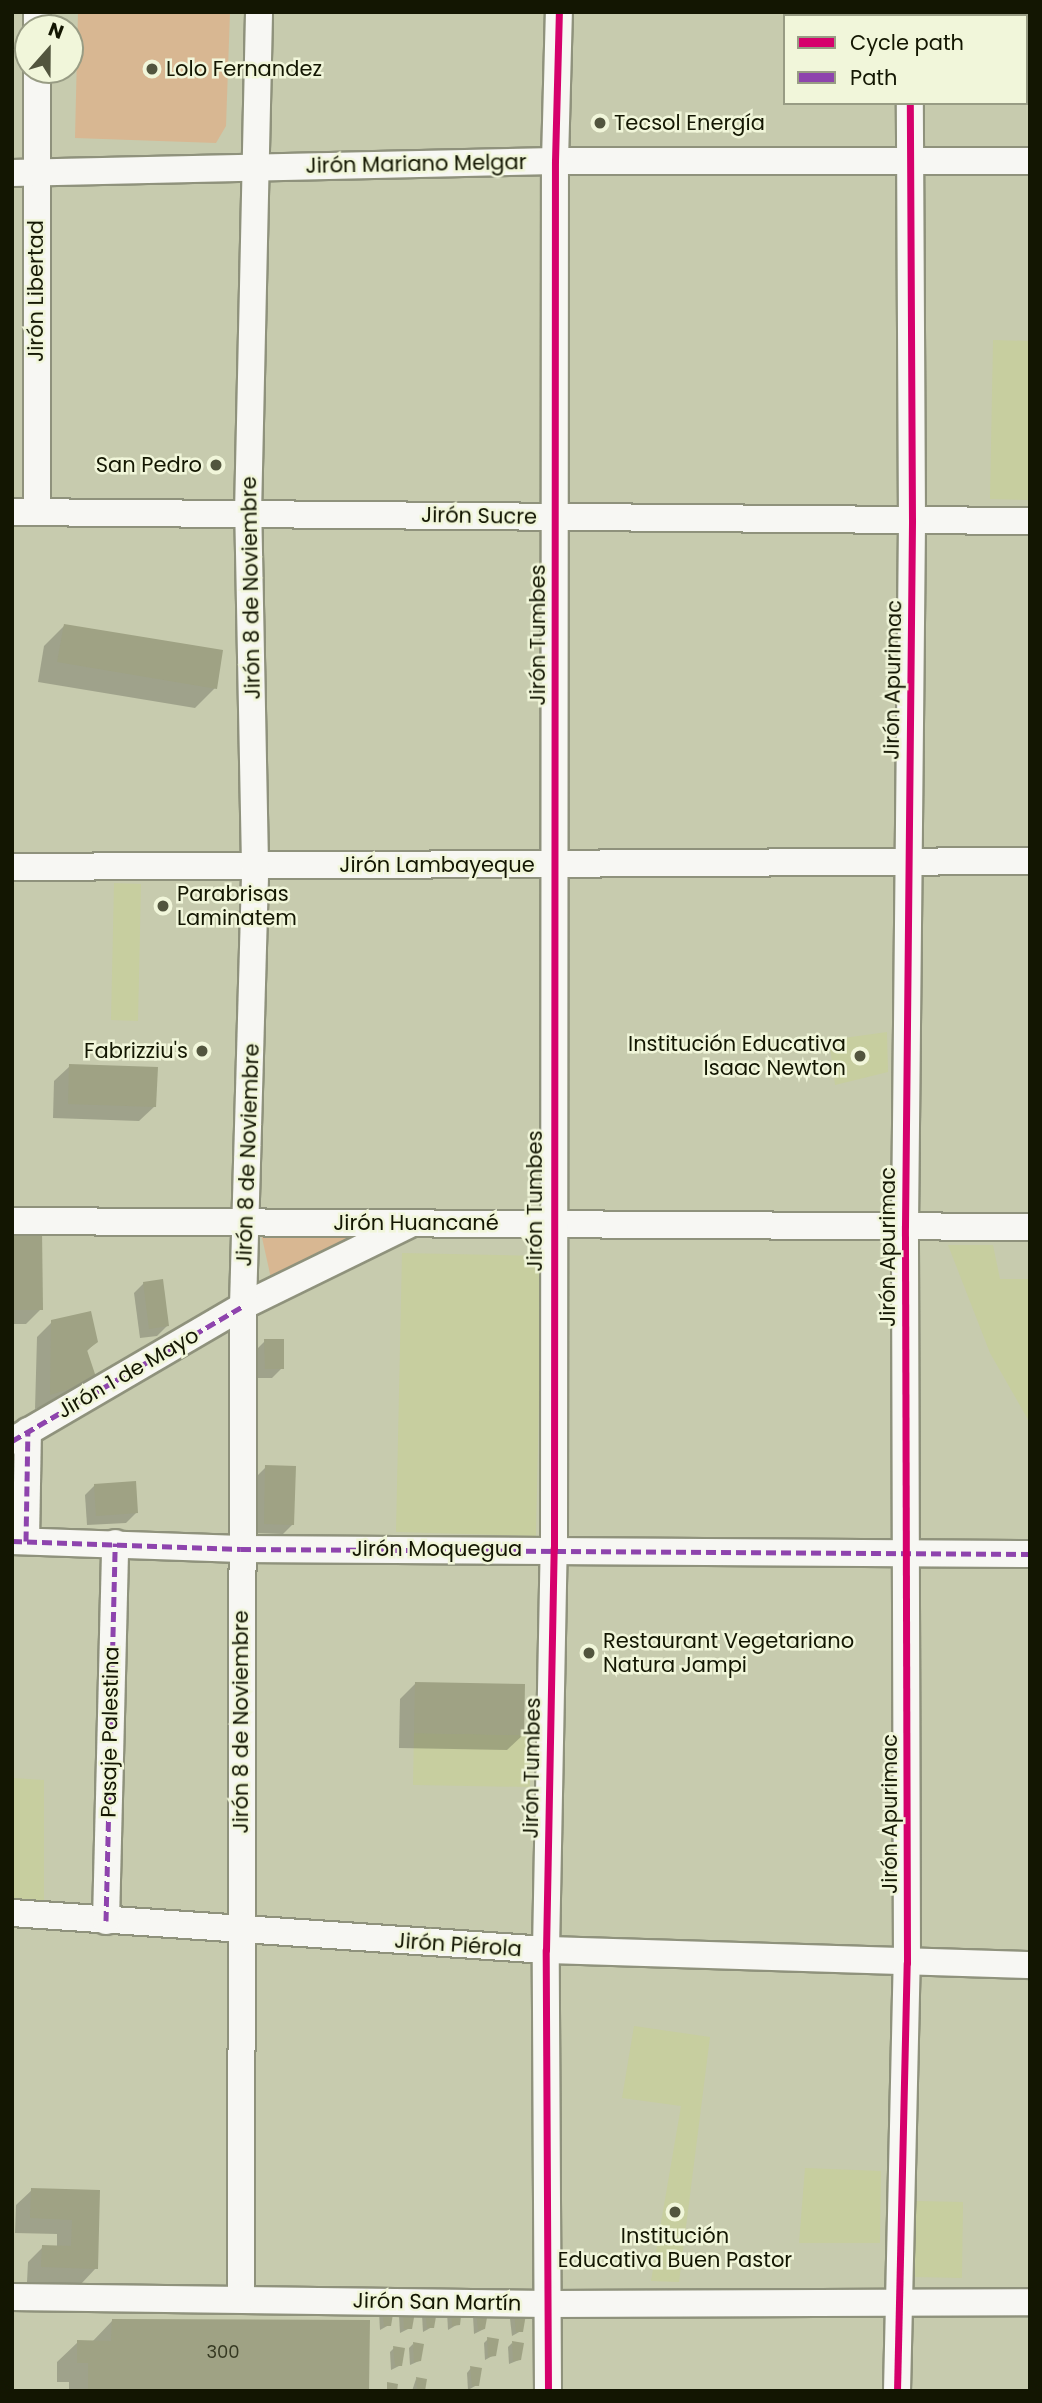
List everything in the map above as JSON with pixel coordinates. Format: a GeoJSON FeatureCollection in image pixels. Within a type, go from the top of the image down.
{"type":"FeatureCollection","features":[{"type":"Feature","properties":{"kind":"street","name":"Jirón 8 de Noviembre"},"geometry":{"type":"LineString","coordinates":[[241,2299],[243,1306],[255,865],[248,514],[259,168],[259,12]]}},
{"type":"Feature","properties":{"kind":"street","name":"Jirón Tumbes"},"geometry":{"type":"LineString","coordinates":[[548,2391],[546,1950],[554,1548],[552,1224],[555,161],[559,12]]}},
{"type":"Feature","properties":{"kind":"street","name":"Jirón Libertad"},"geometry":{"type":"LineString","coordinates":[[25,512],[24,173],[35,84]]}},
{"type":"Feature","properties":{"kind":"street","name":"Jirón Apurimac"},"geometry":{"type":"LineString","coordinates":[[897,2391],[897,2301],[907,1963],[908,1552],[905,1226],[912,520],[909,105]]}},
{"type":"Feature","properties":{"kind":"street","name":"Jirón Mariano Melgar"},"geometry":{"type":"LineString","coordinates":[[24,173],[555,161],[1030,162]]}},
{"type":"Feature","properties":{"kind":"street","name":"Jirón Sucre"},"geometry":{"type":"LineString","coordinates":[[25,512],[1030,521]]}},
{"type":"Feature","properties":{"kind":"street","name":"Jirón Lambayeque"},"geometry":{"type":"LineString","coordinates":[[12,867],[555,866],[1030,861]]}},
{"type":"Feature","properties":{"kind":"street","name":"Jirón Huancané"},"geometry":{"type":"LineString","coordinates":[[12,1221],[1030,1227]]}},
{"type":"Feature","properties":{"kind":"street","name":"Jirón 1 de Mayo"},"geometry":{"type":"LineString","coordinates":[[20,1436],[243,1306],[413,1223]]}},
{"type":"Feature","properties":{"kind":"street"},"geometry":{"type":"LineString","coordinates":[[19,1541],[20,1436]]}},
{"type":"Feature","properties":{"kind":"street","name":"Jirón Moquegua"},"geometry":{"type":"LineString","coordinates":[[19,1541],[241,1549],[554,1548],[1030,1554]]}},
{"type":"Feature","properties":{"kind":"street","name":"Pasaje Palestina"},"geometry":{"type":"LineString","coordinates":[[106,1921],[115,1543]]}},
{"type":"Feature","properties":{"kind":"street","name":"Jirón Piérola"},"geometry":{"type":"LineString","coordinates":[[12,1913],[241,1931],[546,1950],[1030,1965]]}},
{"type":"Feature","properties":{"kind":"street","name":"Jirón San Martín"},"geometry":{"type":"LineString","coordinates":[[12,2297],[549,2304],[1030,2302]]}},
{"type":"Feature","properties":{"kind":"shaded area","name":"Lolo Fernandez"},"geometry":{"type":"Polygon","coordinates":[[[230,12],[226,126],[216,143],[75,138],[76,84],[84,84],[84,14],[78,14],[230,12]]]}},
{"type":"Feature","properties":{"kind":"shaded area"},"geometry":{"type":"Polygon","coordinates":[[[993,340],[1030,341],[1030,500],[990,499],[993,340]]]}},
{"type":"Feature","properties":{"kind":"shaded area"},"geometry":{"type":"Polygon","coordinates":[[[114,883],[141,884],[138,1021],[111,1020],[114,883]]]}},
{"type":"Feature","properties":{"kind":"shaded area","name":"Institución Educativa Isaac Newton"},"geometry":{"type":"Polygon","coordinates":[[[887,1032],[888,1072],[835,1085],[829,1040],[887,1032]]]}},
{"type":"Feature","properties":{"kind":"shaded area"},"geometry":{"type":"Polygon","coordinates":[[[261,1233],[364,1233],[272,1283],[261,1233]]]}},
{"type":"Feature","properties":{"kind":"shaded area"},"geometry":{"type":"Polygon","coordinates":[[[948,1245],[993,1245],[1000,1279],[1030,1279],[1030,1423],[990,1353],[948,1245]]]}},
{"type":"Feature","properties":{"kind":"shaded area"},"geometry":{"type":"Polygon","coordinates":[[[402,1253],[542,1256],[536,1536],[396,1532],[402,1253]]]}},
{"type":"Feature","properties":{"kind":"shaded area"},"geometry":{"type":"Polygon","coordinates":[[[414,1733],[531,1735],[530,1787],[413,1785],[414,1733]]]}},
{"type":"Feature","properties":{"kind":"shaded area"},"geometry":{"type":"Polygon","coordinates":[[[12,1778],[44,1780],[44,1901],[12,1898],[12,1778]]]}},
{"type":"Feature","properties":{"kind":"shaded area","name":"Institución Educativa Buen Pastor"},"geometry":{"type":"Polygon","coordinates":[[[634,2026],[710,2037],[679,2282],[651,2281],[681,2106],[622,2098],[634,2026]]]}},
{"type":"Feature","properties":{"kind":"shaded area"},"geometry":{"type":"Polygon","coordinates":[[[805,2168],[881,2171],[880,2243],[799,2243],[805,2168]]]}},
{"type":"Feature","properties":{"kind":"shaded area"},"geometry":{"type":"Polygon","coordinates":[[[916,2201],[963,2202],[962,2278],[914,2277],[916,2201]]]}},
{"type":"Feature","properties":{"kind":"building"},"geometry":{"type":"Polygon","coordinates":[[[64,624],[223,650],[217,689],[57,662],[64,624]]]}},
{"type":"Feature","properties":{"kind":"building"},"geometry":{"type":"Polygon","coordinates":[[[69,1064],[158,1067],[156,1107],[68,1104],[69,1064]]]}},
{"type":"Feature","properties":{"kind":"building"},"geometry":{"type":"Polygon","coordinates":[[[12,1230],[42,1230],[43,1310],[12,1310],[12,1230]]]}},
{"type":"Feature","properties":{"kind":"building"},"geometry":{"type":"Polygon","coordinates":[[[163,1279],[169,1326],[149,1329],[143,1282],[163,1279]]]}},
{"type":"Feature","properties":{"kind":"building"},"geometry":{"type":"Polygon","coordinates":[[[91,1311],[98,1342],[87,1350],[97,1380],[50,1395],[51,1320],[91,1311]]]}},
{"type":"Feature","properties":{"kind":"building"},"geometry":{"type":"Polygon","coordinates":[[[264,1339],[284,1339],[284,1369],[265,1369],[264,1339]]]}},
{"type":"Feature","properties":{"kind":"building"},"geometry":{"type":"Polygon","coordinates":[[[265,1465],[296,1466],[294,1525],[264,1524],[265,1465]]]}},
{"type":"Feature","properties":{"kind":"building"},"geometry":{"type":"Polygon","coordinates":[[[136,1481],[138,1513],[96,1516],[94,1484],[136,1481]]]}},
{"type":"Feature","properties":{"kind":"building"},"geometry":{"type":"Polygon","coordinates":[[[415,1682],[525,1684],[524,1735],[414,1733],[415,1682]]]}},
{"type":"Feature","properties":{"kind":"building"},"geometry":{"type":"Polygon","coordinates":[[[31,2188],[100,2190],[98,2269],[41,2267],[42,2245],[71,2246],[72,2220],[30,2218],[31,2188]]]}},
{"type":"Feature","properties":{"kind":"building"},"geometry":{"type":"Polygon","coordinates":[[[451,2306],[462,2308],[460,2325],[452,2326],[451,2306]]]}},
{"type":"Feature","properties":{"kind":"building"},"geometry":{"type":"Polygon","coordinates":[[[382,2307],[394,2308],[391,2326],[384,2326],[382,2307]]]}},
{"type":"Feature","properties":{"kind":"building"},"geometry":{"type":"Polygon","coordinates":[[[425,2309],[437,2311],[434,2328],[427,2328],[425,2309]]]}},
{"type":"Feature","properties":{"kind":"building"},"geometry":{"type":"Polygon","coordinates":[[[403,2310],[415,2312],[412,2329],[404,2329],[403,2310]]]}},
{"type":"Feature","properties":{"kind":"building"},"geometry":{"type":"Polygon","coordinates":[[[476,2310],[488,2312],[485,2329],[478,2330],[476,2310]]]}},
{"type":"Feature","properties":{"kind":"building"},"geometry":{"type":"Polygon","coordinates":[[[514,2312],[526,2314],[523,2332],[516,2332],[514,2312]]]}},
{"type":"Feature","properties":{"kind":"building"},"geometry":{"type":"Polygon","coordinates":[[[112,2319],[370,2320],[369,2391],[88,2391],[88,2363],[77,2363],[77,2340],[111,2341],[112,2319]]]}},
{"type":"Feature","properties":{"kind":"building"},"geometry":{"type":"Polygon","coordinates":[[[487,2337],[499,2339],[496,2356],[488,2357],[487,2337]]]}},
{"type":"Feature","properties":{"kind":"building"},"geometry":{"type":"Polygon","coordinates":[[[512,2341],[524,2343],[521,2360],[513,2361],[512,2341]]]}},
{"type":"Feature","properties":{"kind":"building"},"geometry":{"type":"Polygon","coordinates":[[[413,2342],[424,2344],[421,2361],[414,2362],[413,2342]]]}},
{"type":"Feature","properties":{"kind":"building"},"geometry":{"type":"Polygon","coordinates":[[[393,2346],[405,2348],[402,2366],[395,2366],[393,2346]]]}},
{"type":"Feature","properties":{"kind":"building"},"geometry":{"type":"Polygon","coordinates":[[[470,2366],[482,2368],[479,2386],[472,2386],[470,2366]]]}},
{"type":"Feature","properties":{"kind":"building"},"geometry":{"type":"Polygon","coordinates":[[[416,2377],[427,2379],[425,2391],[417,2391],[416,2377]]]}},
{"type":"Feature","properties":{"kind":"building"},"geometry":{"type":"Polygon","coordinates":[[[387,2382],[398,2384],[397,2391],[387,2391],[387,2382]]]}},
{"type":"Feature","properties":{"kind":"marked path"},"geometry":{"type":"LineString","coordinates":[[12,1441],[243,1306]]}},
{"type":"Feature","properties":{"kind":"marked path"},"geometry":{"type":"LineString","coordinates":[[26,1541],[28,1431]]}},
{"type":"Feature","properties":{"kind":"marked path"},"geometry":{"type":"LineString","coordinates":[[12,1541],[241,1549],[1030,1554]]}},
{"type":"Feature","properties":{"kind":"marked path"},"geometry":{"type":"LineString","coordinates":[[106,1921],[115,1543]]}},
{"type":"Feature","properties":{"kind":"cycle path"},"geometry":{"type":"LineString","coordinates":[[548,2391],[546,1950],[554,1548],[555,161],[559,12]]}},
{"type":"Feature","properties":{"kind":"cycle path"},"geometry":{"type":"LineString","coordinates":[[897,2391],[907,1963],[905,1226],[912,520],[910,105]]}},
{"type":"Feature","properties":{"kind":"place","name":"Lolo Fernandez"},"geometry":{"type":"Point","coordinates":[152,69]}},
{"type":"Feature","properties":{"kind":"place","name":"Tecsol Energía"},"geometry":{"type":"Point","coordinates":[600,123]}},
{"type":"Feature","properties":{"kind":"place","name":"San Pedro"},"geometry":{"type":"Point","coordinates":[216,465]}},
{"type":"Feature","properties":{"kind":"place","name":"Parabrisas Laminatem"},"geometry":{"type":"Point","coordinates":[163,906]}},
{"type":"Feature","properties":{"kind":"place","name":"Fabrizziu's"},"geometry":{"type":"Point","coordinates":[202,1051]}},
{"type":"Feature","properties":{"kind":"place","name":"Institución Educativa Isaac Newton"},"geometry":{"type":"Point","coordinates":[860,1056]}},
{"type":"Feature","properties":{"kind":"place","name":"Restaurant Vegetariano Natura Jampi"},"geometry":{"type":"Point","coordinates":[589,1653]}},
{"type":"Feature","properties":{"kind":"place","name":"Institución Educativa Buen Pastor"},"geometry":{"type":"Point","coordinates":[675,2212]}}]}
